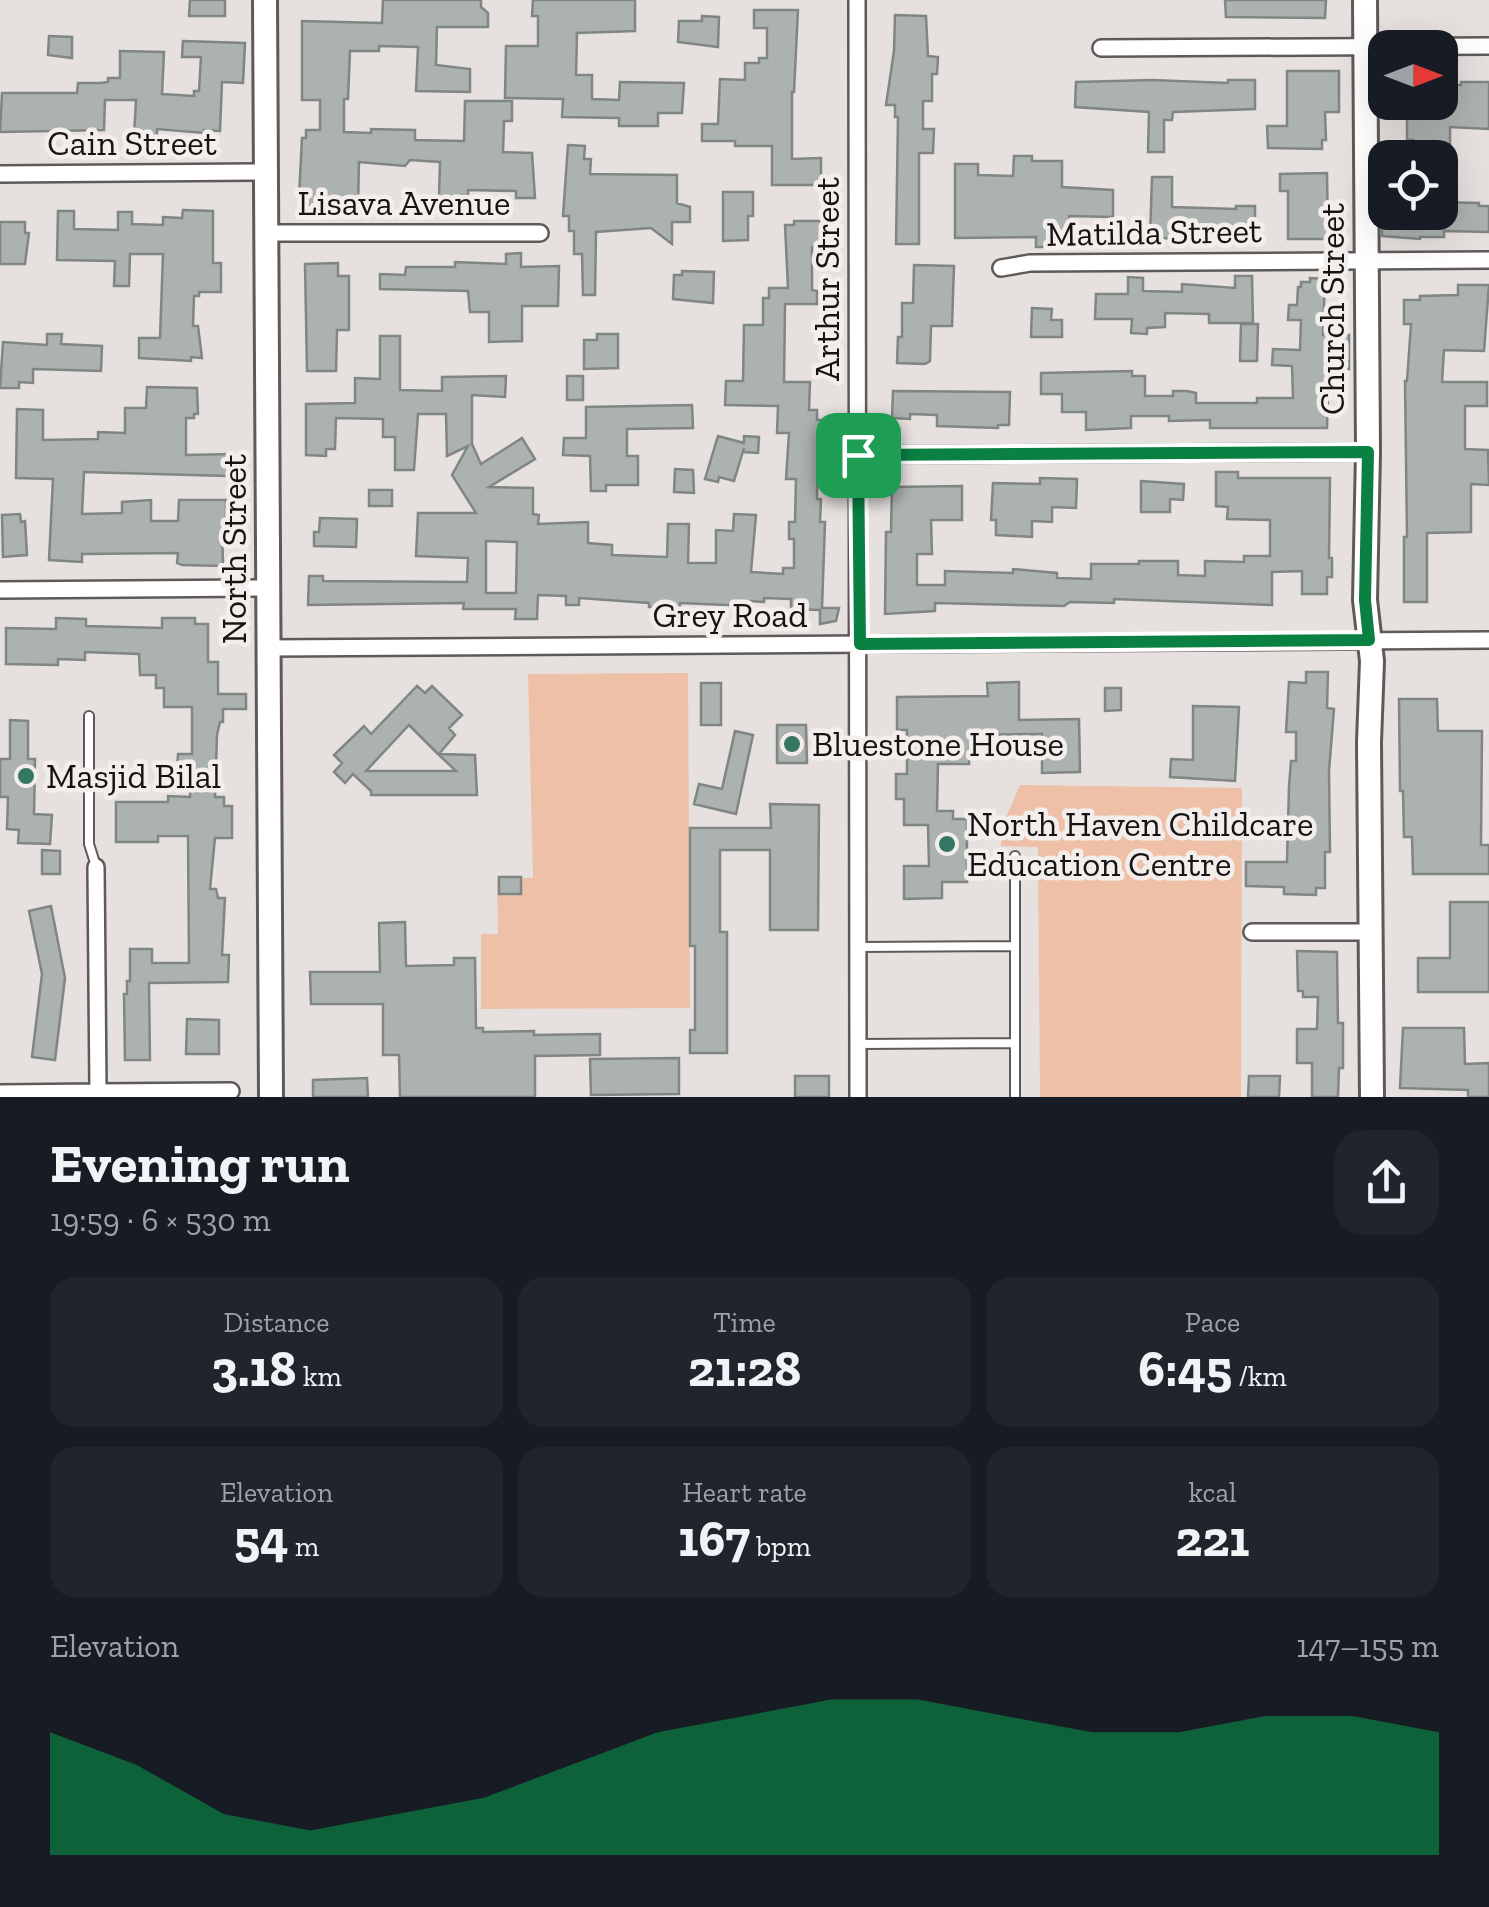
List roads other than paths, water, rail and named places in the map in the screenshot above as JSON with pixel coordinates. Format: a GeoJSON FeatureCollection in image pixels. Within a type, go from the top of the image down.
{"type":"FeatureCollection","features":[{"type":"Feature","properties":{"kind":"street","name":"North Street"},"geometry":{"type":"LineString","coordinates":[[265,0],[271,1097]]}},
{"type":"Feature","properties":{"kind":"street","name":"Arthur Street"},"geometry":{"type":"LineString","coordinates":[[857,0],[858,1097]]}},
{"type":"Feature","properties":{"kind":"street","name":"Church Street"},"geometry":{"type":"LineString","coordinates":[[1365,0],[1365,612],[1372,660],[1372,1097]]}},
{"type":"Feature","properties":{"kind":"street"},"geometry":{"type":"LineString","coordinates":[[1101,48],[1489,46]]}},
{"type":"Feature","properties":{"kind":"street","name":"Cain Street"},"geometry":{"type":"LineString","coordinates":[[0,174],[264,172]]}},
{"type":"Feature","properties":{"kind":"street","name":"Lisava Avenue"},"geometry":{"type":"LineString","coordinates":[[268,233],[540,233]]}},
{"type":"Feature","properties":{"kind":"street","name":"Matilda Street"},"geometry":{"type":"LineString","coordinates":[[1001,268],[1030,263],[1489,260]]}},
{"type":"Feature","properties":{"kind":"street"},"geometry":{"type":"LineString","coordinates":[[858,455],[1368,452]]}},
{"type":"Feature","properties":{"kind":"street"},"geometry":{"type":"LineString","coordinates":[[0,590],[270,588]]}},
{"type":"Feature","properties":{"kind":"street","name":"Grey Road"},"geometry":{"type":"LineString","coordinates":[[270,648],[1489,640]]}},
{"type":"Feature","properties":{"kind":"street"},"geometry":{"type":"LineString","coordinates":[[96,866],[98,1092]]}},
{"type":"Feature","properties":{"kind":"street"},"geometry":{"type":"LineString","coordinates":[[1252,932],[1370,932]]}},
{"type":"Feature","properties":{"kind":"street"},"geometry":{"type":"LineString","coordinates":[[0,1093],[231,1091]]}},
{"type":"Feature","properties":{"kind":"lane"},"geometry":{"type":"LineString","coordinates":[[89,716],[89,844],[96,866]]}},
{"type":"Feature","properties":{"kind":"lane"},"geometry":{"type":"LineString","coordinates":[[1015,1097],[1016,856]]}},
{"type":"Feature","properties":{"kind":"lane"},"geometry":{"type":"LineString","coordinates":[[859,947],[1016,946]]}},
{"type":"Feature","properties":{"kind":"lane"},"geometry":{"type":"LineString","coordinates":[[859,1044],[1015,1043]]}},
{"type":"Feature","properties":{"kind":"place","name":"Bluestone House"},"geometry":{"type":"Point","coordinates":[792,744]}},
{"type":"Feature","properties":{"kind":"place","name":"Masjid Bilal"},"geometry":{"type":"Point","coordinates":[26,776]}},
{"type":"Feature","properties":{"kind":"place","name":"North Haven Childcare Education Centre"},"geometry":{"type":"Point","coordinates":[947,844]}}]}
